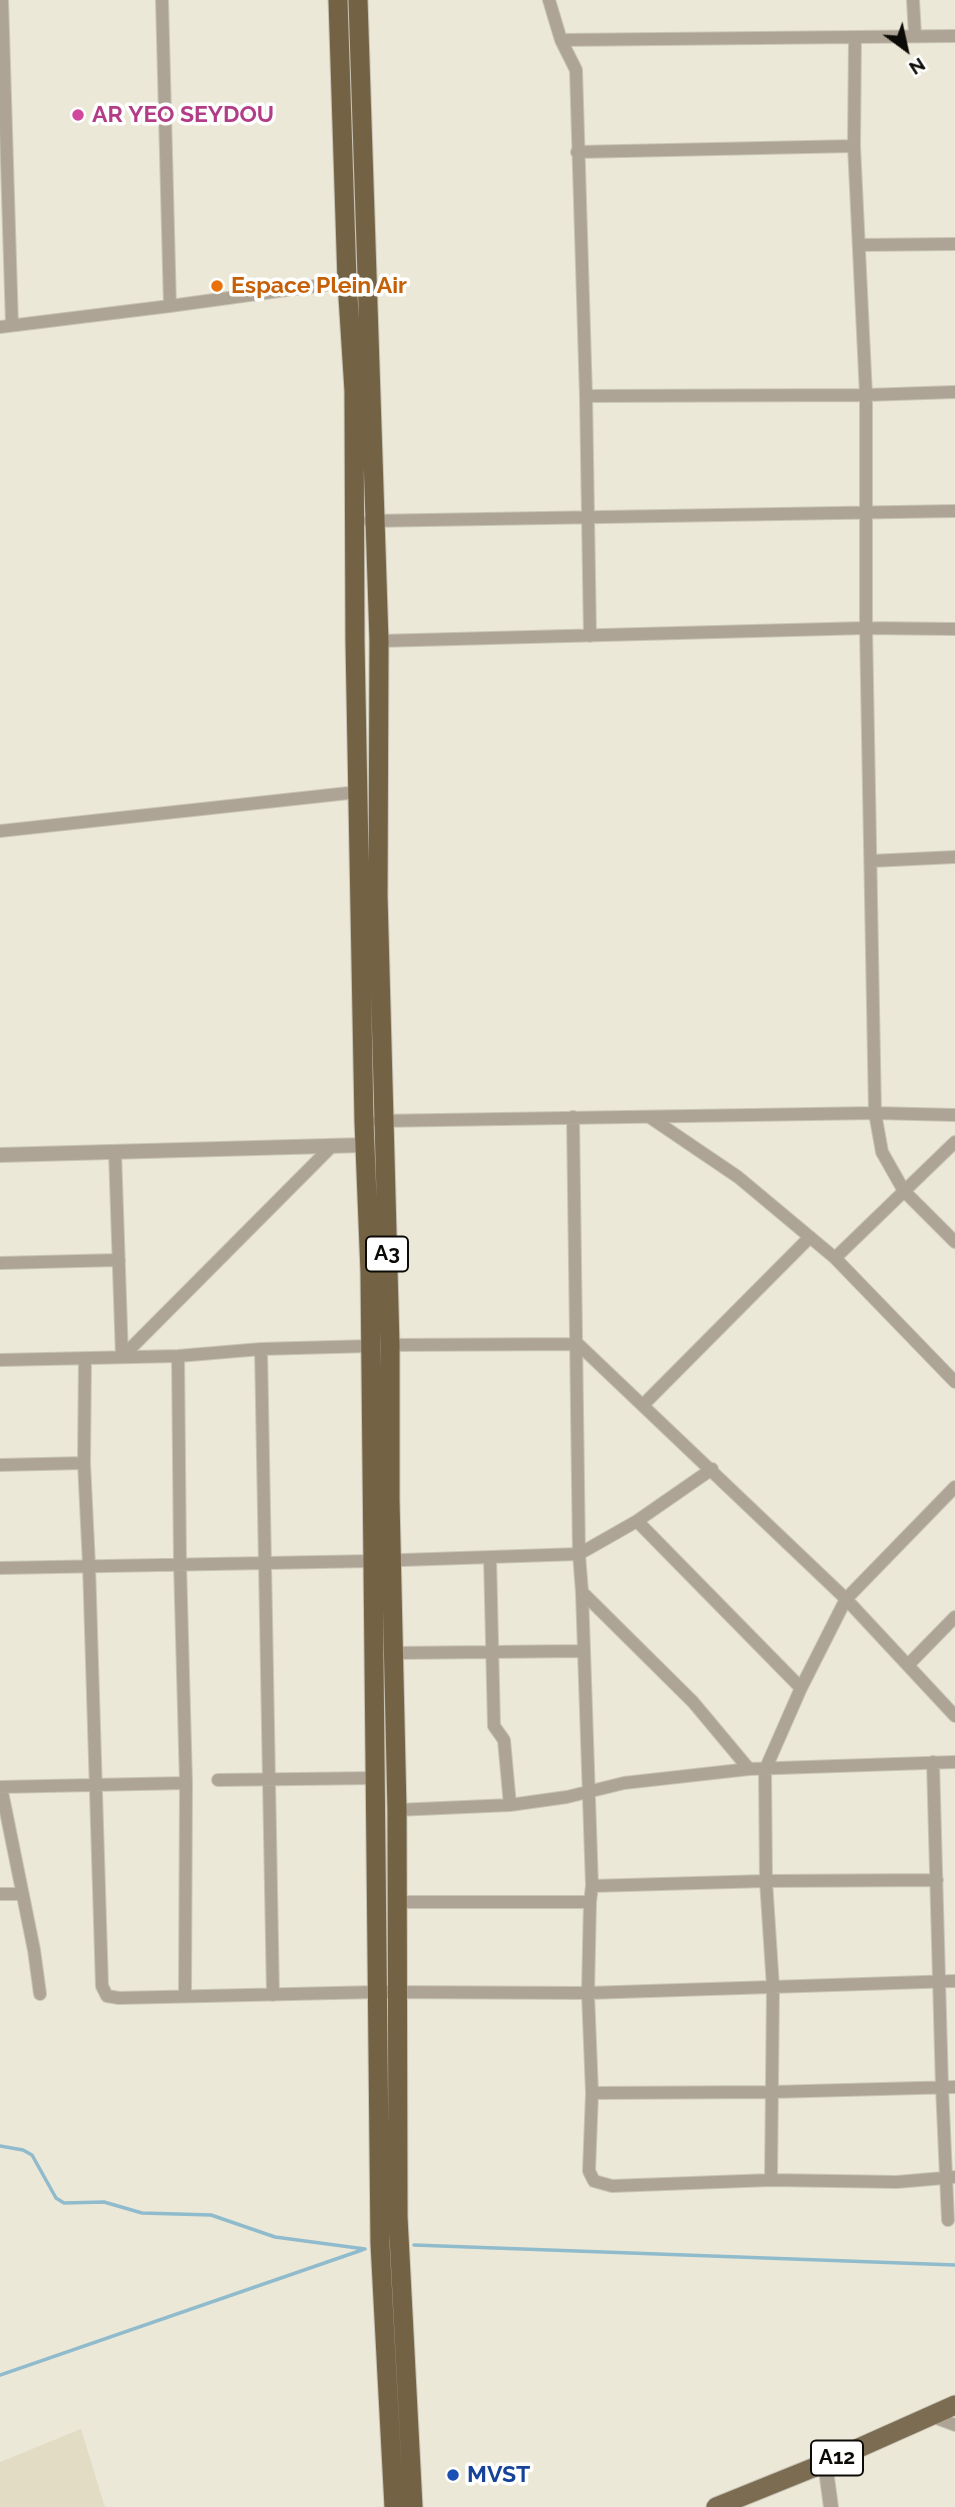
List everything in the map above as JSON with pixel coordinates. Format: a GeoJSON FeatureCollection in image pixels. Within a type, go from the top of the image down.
{"type":"FeatureCollection","features":[{"type":"Feature","properties":{"kind":"highway","name":"A3"},"geometry":{"type":"LineString","coordinates":[[338,0],[347,281],[354,391],[364,521],[379,641],[374,1121],[365,1145],[370,1272],[369,1346],[382,1560],[393,1653],[398,1902],[398,2217],[414,2507]]}},
{"type":"Feature","properties":{"kind":"highway","name":"A3"},"geometry":{"type":"LineString","coordinates":[[358,0],[367,279],[358,792],[374,1121],[390,1345],[376,1778],[380,2244],[394,2507]]}},
{"type":"Feature","properties":{"kind":"main road","name":"A12"},"geometry":{"type":"LineString","coordinates":[[716,2507],[825,2463],[955,2405]]}},
{"type":"Feature","properties":{"kind":"street"},"geometry":{"type":"LineString","coordinates":[[2,0],[6,326],[367,279]]}},
{"type":"Feature","properties":{"kind":"street"},"geometry":{"type":"LineString","coordinates":[[162,0],[170,306]]}},
{"type":"Feature","properties":{"kind":"street"},"geometry":{"type":"LineString","coordinates":[[549,0],[561,40],[576,70],[590,636]]}},
{"type":"Feature","properties":{"kind":"street"},"geometry":{"type":"LineString","coordinates":[[913,0],[915,35]]}},
{"type":"Feature","properties":{"kind":"street"},"geometry":{"type":"LineString","coordinates":[[561,40],[955,36]]}},
{"type":"Feature","properties":{"kind":"street"},"geometry":{"type":"LineString","coordinates":[[855,37],[854,146],[866,395],[866,628],[875,1113],[882,1152],[904,1191],[955,1242]]}},
{"type":"Feature","properties":{"kind":"street"},"geometry":{"type":"LineString","coordinates":[[578,152],[854,146]]}},
{"type":"Feature","properties":{"kind":"street"},"geometry":{"type":"LineString","coordinates":[[859,245],[955,244]]}},
{"type":"Feature","properties":{"kind":"street"},"geometry":{"type":"LineString","coordinates":[[586,396],[955,392]]}},
{"type":"Feature","properties":{"kind":"street"},"geometry":{"type":"LineString","coordinates":[[364,521],[955,512]]}},
{"type":"Feature","properties":{"kind":"street"},"geometry":{"type":"LineString","coordinates":[[379,641],[866,628],[955,629]]}},
{"type":"Feature","properties":{"kind":"street"},"geometry":{"type":"LineString","coordinates":[[0,831],[358,792]]}},
{"type":"Feature","properties":{"kind":"street"},"geometry":{"type":"LineString","coordinates":[[871,860],[955,857]]}},
{"type":"Feature","properties":{"kind":"street"},"geometry":{"type":"LineString","coordinates":[[374,1121],[875,1113],[955,1115]]}},
{"type":"Feature","properties":{"kind":"street"},"geometry":{"type":"LineString","coordinates":[[573,1117],[579,1554],[592,1886],[588,1993],[592,2093],[589,2171],[593,2180],[612,2186],[771,2180],[897,2182],[950,2177]]}},
{"type":"Feature","properties":{"kind":"street"},"geometry":{"type":"LineString","coordinates":[[650,1118],[738,1177],[835,1258],[955,1381]]}},
{"type":"Feature","properties":{"kind":"street"},"geometry":{"type":"LineString","coordinates":[[835,1258],[955,1142]]}},
{"type":"Feature","properties":{"kind":"street"},"geometry":{"type":"LineString","coordinates":[[0,1155],[365,1145]]}},
{"type":"Feature","properties":{"kind":"street"},"geometry":{"type":"LineString","coordinates":[[122,1357],[331,1146]]}},
{"type":"Feature","properties":{"kind":"street"},"geometry":{"type":"LineString","coordinates":[[115,1152],[122,1357]]}},
{"type":"Feature","properties":{"kind":"street"},"geometry":{"type":"LineString","coordinates":[[643,1405],[810,1237]]}},
{"type":"Feature","properties":{"kind":"street"},"geometry":{"type":"LineString","coordinates":[[0,1263],[119,1260]]}},
{"type":"Feature","properties":{"kind":"street"},"geometry":{"type":"LineString","coordinates":[[390,1345],[578,1343],[846,1599],[955,1716]]}},
{"type":"Feature","properties":{"kind":"street"},"geometry":{"type":"LineString","coordinates":[[0,1360],[178,1356],[261,1349],[369,1346]]}},
{"type":"Feature","properties":{"kind":"street"},"geometry":{"type":"LineString","coordinates":[[261,1349],[273,1995]]}},
{"type":"Feature","properties":{"kind":"street"},"geometry":{"type":"LineString","coordinates":[[178,1356],[186,1783],[185,1996]]}},
{"type":"Feature","properties":{"kind":"street"},"geometry":{"type":"LineString","coordinates":[[85,1359],[84,1463],[94,1785],[103,1992],[107,1996],[119,1998],[377,1992],[588,1993],[955,1981]]}},
{"type":"Feature","properties":{"kind":"street"},"geometry":{"type":"LineString","coordinates":[[0,1465],[84,1463]]}},
{"type":"Feature","properties":{"kind":"street"},"geometry":{"type":"LineString","coordinates":[[0,1568],[579,1554],[637,1521],[712,1469]]}},
{"type":"Feature","properties":{"kind":"street"},"geometry":{"type":"LineString","coordinates":[[771,2180],[773,1987],[766,1881],[765,1770],[801,1688],[846,1599],[955,1487]]}},
{"type":"Feature","properties":{"kind":"street"},"geometry":{"type":"LineString","coordinates":[[637,1521],[801,1688]]}},
{"type":"Feature","properties":{"kind":"street"},"geometry":{"type":"LineString","coordinates":[[490,1558],[494,1726],[504,1740],[510,1805]]}},
{"type":"Feature","properties":{"kind":"street"},"geometry":{"type":"LineString","coordinates":[[582,1592],[693,1702],[748,1769]]}},
{"type":"Feature","properties":{"kind":"street"},"geometry":{"type":"LineString","coordinates":[[908,1665],[955,1617]]}},
{"type":"Feature","properties":{"kind":"street"},"geometry":{"type":"LineString","coordinates":[[393,1653],[583,1651]]}},
{"type":"Feature","properties":{"kind":"street"},"geometry":{"type":"LineString","coordinates":[[933,1762],[940,1981],[948,2087],[948,2220]]}},
{"type":"Feature","properties":{"kind":"street"},"geometry":{"type":"LineString","coordinates":[[397,1810],[510,1805],[589,1792],[624,1783],[748,1769],[955,1762]]}},
{"type":"Feature","properties":{"kind":"street"},"geometry":{"type":"LineString","coordinates":[[218,1780],[376,1778]]}},
{"type":"Feature","properties":{"kind":"street"},"geometry":{"type":"LineString","coordinates":[[40,1994],[37,1964],[0,1787],[186,1783]]}},
{"type":"Feature","properties":{"kind":"street"},"geometry":{"type":"LineString","coordinates":[[592,1886],[766,1881],[937,1881]]}},
{"type":"Feature","properties":{"kind":"street"},"geometry":{"type":"LineString","coordinates":[[0,1895],[22,1894]]}},
{"type":"Feature","properties":{"kind":"street"},"geometry":{"type":"LineString","coordinates":[[398,1902],[590,1902]]}},
{"type":"Feature","properties":{"kind":"street"},"geometry":{"type":"LineString","coordinates":[[592,2093],[948,2087]]}},
{"type":"Feature","properties":{"kind":"street"},"geometry":{"type":"LineString","coordinates":[[931,2416],[955,2425]]}},
{"type":"Feature","properties":{"kind":"street"},"geometry":{"type":"LineString","coordinates":[[825,2463],[831,2507]]}},
{"type":"Feature","properties":{"kind":"shaded area"},"geometry":{"type":"Polygon","coordinates":[[[81,2429],[105,2507],[0,2507],[0,2462],[81,2429]]]}},
{"type":"Feature","properties":{"kind":"waterway"},"geometry":{"type":"LineString","coordinates":[[0,2146],[23,2150],[32,2155],[56,2198],[64,2203],[104,2202],[142,2213],[211,2215],[275,2237],[365,2249]]}},
{"type":"Feature","properties":{"kind":"waterway"},"geometry":{"type":"LineString","coordinates":[[414,2245],[955,2265]]}},
{"type":"Feature","properties":{"kind":"waterway"},"geometry":{"type":"LineString","coordinates":[[0,2375],[362,2250]]}},
{"type":"Feature","properties":{"kind":"place","name":"AR YEO SEYDOU"},"geometry":{"type":"Point","coordinates":[78,115]}},
{"type":"Feature","properties":{"kind":"place","name":"Espace Plein Air"},"geometry":{"type":"Point","coordinates":[217,286]}},
{"type":"Feature","properties":{"kind":"place","name":"MVST"},"geometry":{"type":"Point","coordinates":[453,2475]}}]}
